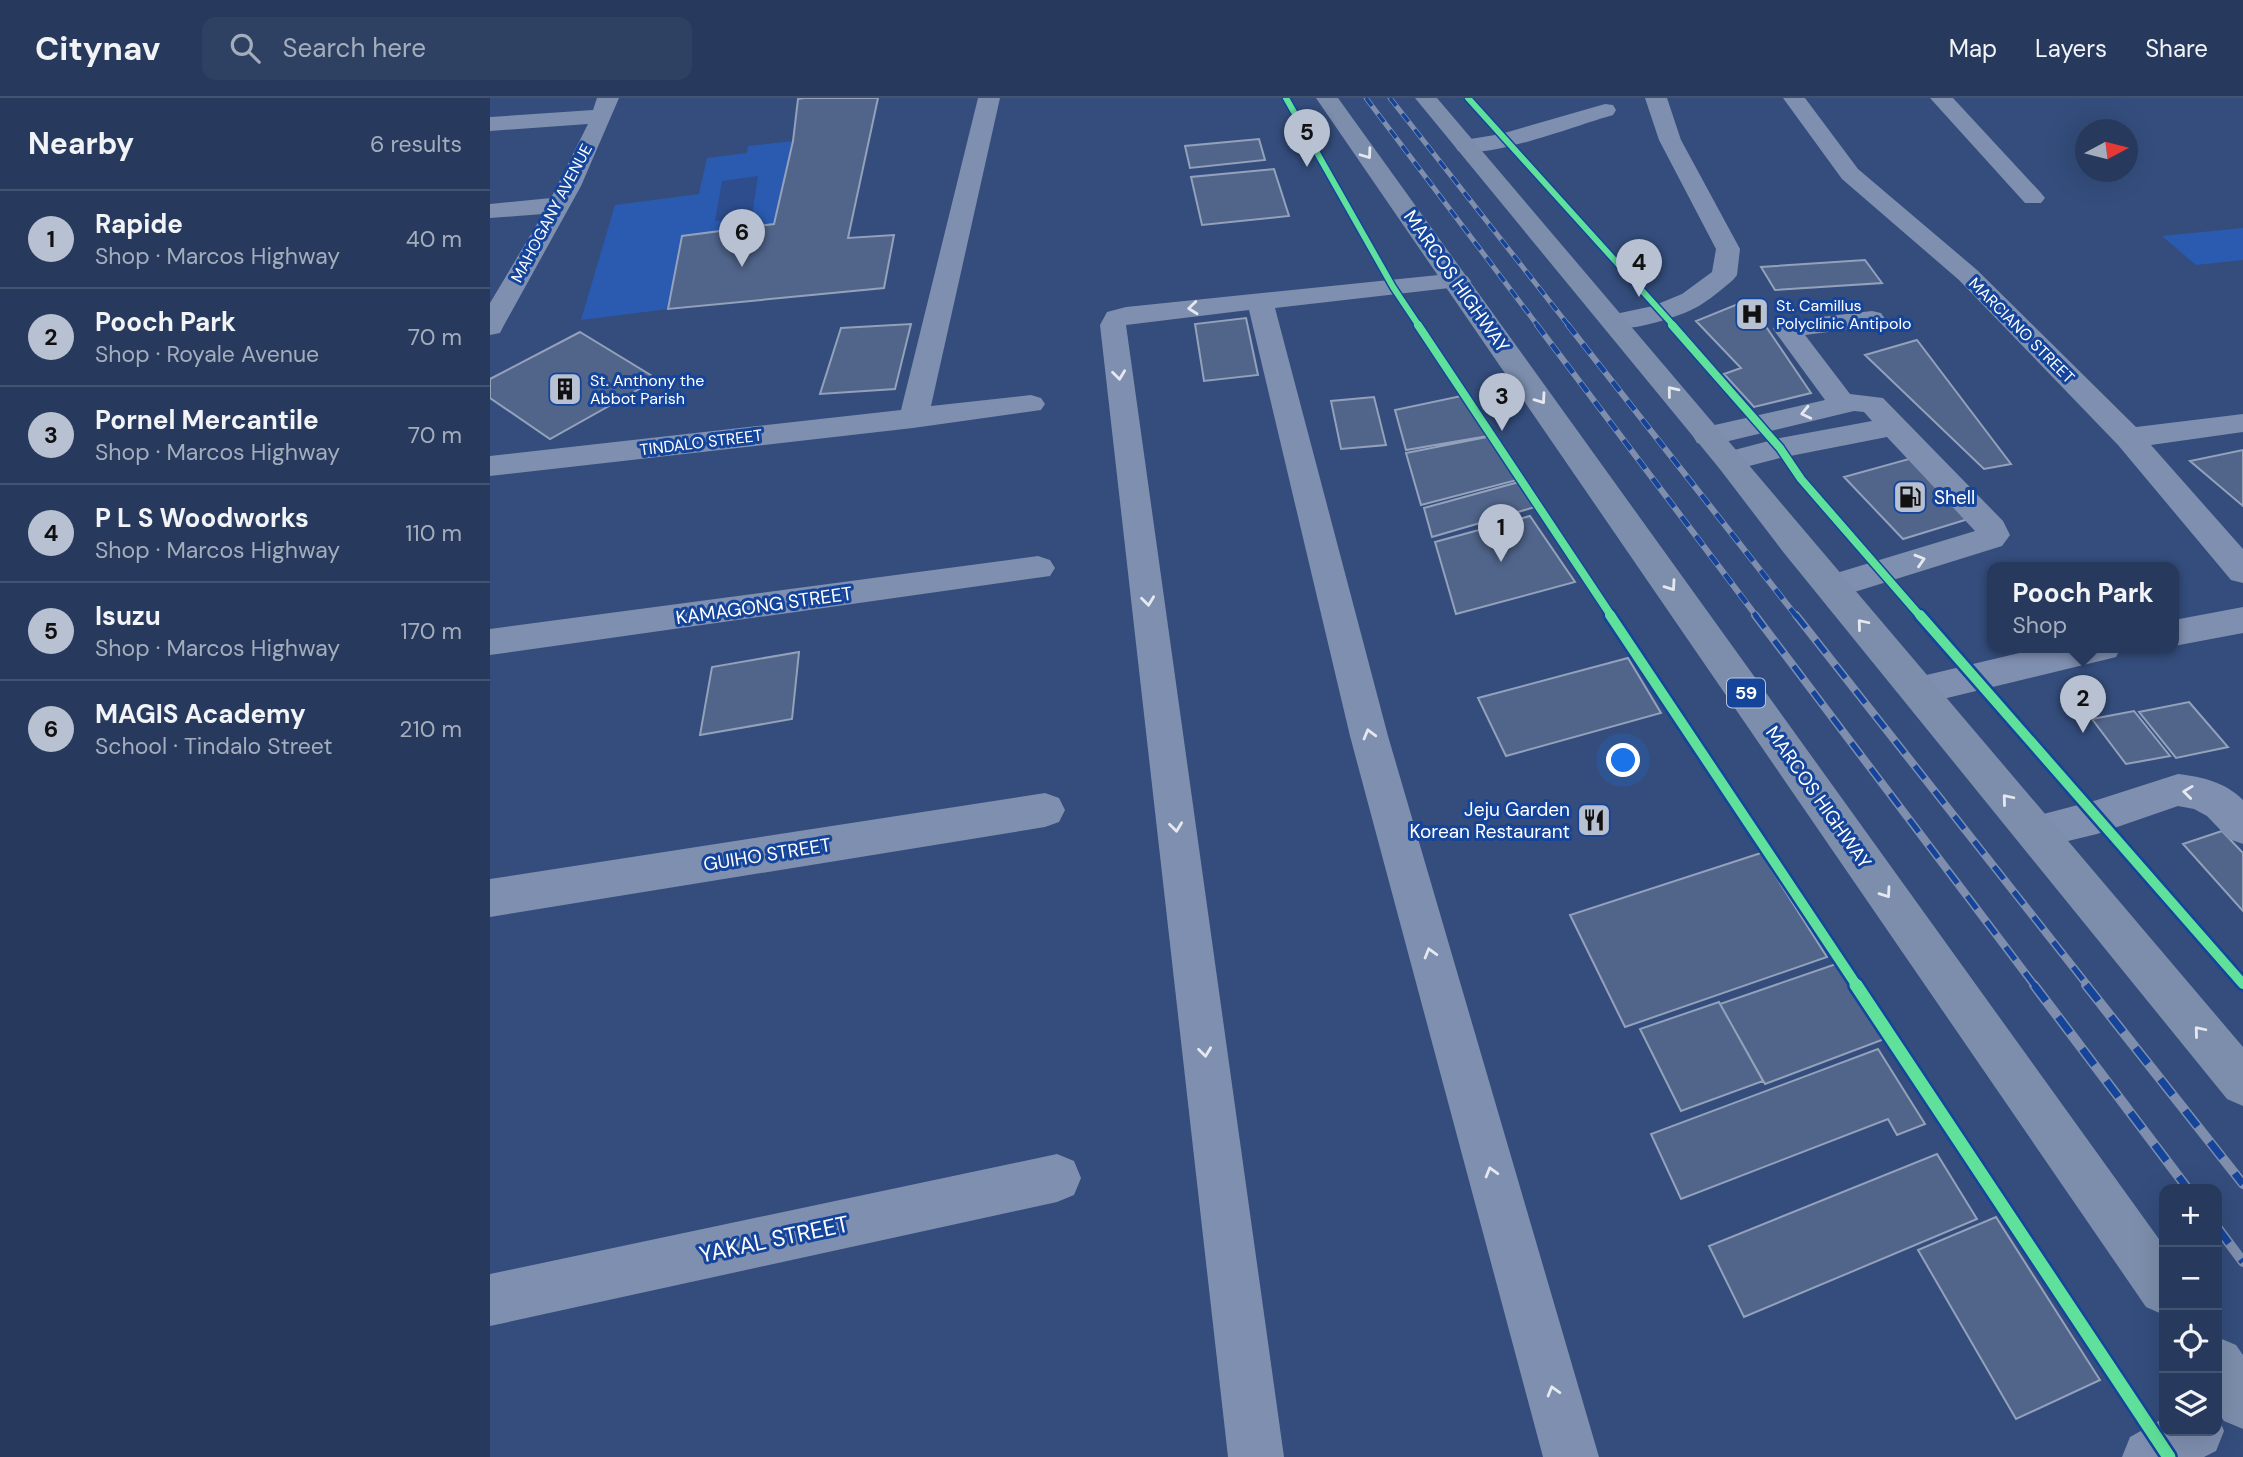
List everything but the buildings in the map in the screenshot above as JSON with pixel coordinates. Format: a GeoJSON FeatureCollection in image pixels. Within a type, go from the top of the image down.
{"type":"FeatureCollection","features":[{"type":"Feature","properties":{"kind":"main road","name":"MARCOS HIGHWAY"},"geometry":{"type":"LineString","coordinates":[[1327,98],[2159,1282]]}},
{"type":"Feature","properties":{"kind":"main road"},"geometry":{"type":"LineString","coordinates":[[1426,98],[1615,322],[2243,1083]]}},
{"type":"Feature","properties":{"kind":"main road"},"geometry":{"type":"LineString","coordinates":[[2222,1372],[2243,1403]]}},
{"type":"Feature","properties":{"kind":"street"},"geometry":{"type":"LineString","coordinates":[[913,419],[989,98]]}},
{"type":"Feature","properties":{"kind":"street"},"geometry":{"type":"LineString","coordinates":[[1615,322],[1661,312],[1691,300],[1724,275],[1728,248],[1670,140],[1656,98]]}},
{"type":"Feature","properties":{"kind":"street","name":"MARCIANO STREET"},"geometry":{"type":"LineString","coordinates":[[1794,98],[1850,174],[1968,275],[2129,438],[2243,571]]}},
{"type":"Feature","properties":{"kind":"street"},"geometry":{"type":"LineString","coordinates":[[1941,98],[2033,198]]}},
{"type":"Feature","properties":{"kind":"street"},"geometry":{"type":"LineString","coordinates":[[490,124],[605,107]]}},
{"type":"Feature","properties":{"kind":"street","name":"MAHOGANY AVENUE"},"geometry":{"type":"LineString","coordinates":[[490,325],[558,205],[605,107]]}},
{"type":"Feature","properties":{"kind":"street"},"geometry":{"type":"LineString","coordinates":[[1466,146],[1515,137],[1605,110]]}},
{"type":"Feature","properties":{"kind":"street"},"geometry":{"type":"LineString","coordinates":[[490,211],[558,205]]}},
{"type":"Feature","properties":{"kind":"street"},"geometry":{"type":"LineString","coordinates":[[1256,1457],[1113,325],[1116,318],[1126,315],[1458,281]]}},
{"type":"Feature","properties":{"kind":"street"},"geometry":{"type":"LineString","coordinates":[[1259,302],[1369,736],[1571,1457]]}},
{"type":"Feature","properties":{"kind":"street"},"geometry":{"type":"LineString","coordinates":[[1843,404],[1787,329],[1872,319]]}},
{"type":"Feature","properties":{"kind":"street","name":"TINDALO STREET"},"geometry":{"type":"LineString","coordinates":[[490,466],[1031,404]]}},
{"type":"Feature","properties":{"kind":"street"},"geometry":{"type":"LineString","coordinates":[[1708,436],[1843,404],[1873,404],[1992,529],[1994,535],[1991,538],[1832,587]]}},
{"type":"Feature","properties":{"kind":"street"},"geometry":{"type":"LineString","coordinates":[[2129,438],[2243,422]]}},
{"type":"Feature","properties":{"kind":"street"},"geometry":{"type":"LineString","coordinates":[[1730,461],[1780,448],[1895,426]]}},
{"type":"Feature","properties":{"kind":"street","name":"KAMAGONG STREET"},"geometry":{"type":"LineString","coordinates":[[490,642],[1038,568]]}},
{"type":"Feature","properties":{"kind":"street"},"geometry":{"type":"LineString","coordinates":[[2179,632],[2243,620]]}},
{"type":"Feature","properties":{"kind":"street"},"geometry":{"type":"LineString","coordinates":[[1918,691],[2079,653]]}},
{"type":"Feature","properties":{"kind":"street"},"geometry":{"type":"LineString","coordinates":[[2035,832],[2097,817],[2178,790],[2201,793],[2221,804],[2243,827]]}},
{"type":"Feature","properties":{"kind":"street","name":"GUIHO STREET"},"geometry":{"type":"LineString","coordinates":[[490,898],[1045,810]]}},
{"type":"Feature","properties":{"kind":"street","name":"YAKAL STREET"},"geometry":{"type":"LineString","coordinates":[[490,1300],[1057,1178]]}},
{"type":"Feature","properties":{"kind":"street"},"geometry":{"type":"LineString","coordinates":[[2222,1416],[2243,1403]]}},
{"type":"Feature","properties":{"kind":"street"},"geometry":{"type":"LineString","coordinates":[[2150,1457],[2187,1436]]}},
{"type":"Feature","properties":{"kind":"shaded area"},"geometry":{"type":"Polygon","coordinates":[[[793,141],[774,224],[682,236],[668,309],[581,320],[615,205],[699,194],[707,158],[747,153],[748,146],[793,141]]]}},
{"type":"Feature","properties":{"kind":"shaded area"},"geometry":{"type":"Polygon","coordinates":[[[758,176],[752,217],[715,221],[722,181],[758,176]]]}},
{"type":"Feature","properties":{"kind":"shaded area"},"geometry":{"type":"Polygon","coordinates":[[[2243,228],[2243,260],[2196,265],[2162,236],[2243,228]]]}},
{"type":"Feature","properties":{"kind":"railway"},"geometry":{"type":"LineString","coordinates":[[1366,98],[1538,326]]}},
{"type":"Feature","properties":{"kind":"railway"},"geometry":{"type":"LineString","coordinates":[[1390,98],[1569,326]]}},
{"type":"Feature","properties":{"kind":"railway"},"geometry":{"type":"LineString","coordinates":[[1537,325],[1757,617]]}},
{"type":"Feature","properties":{"kind":"railway"},"geometry":{"type":"LineString","coordinates":[[1568,325],[1797,617]]}},
{"type":"Feature","properties":{"kind":"railway"},"geometry":{"type":"LineString","coordinates":[[1755,615],[2035,986]]}},
{"type":"Feature","properties":{"kind":"railway"},"geometry":{"type":"LineString","coordinates":[[1796,615],[2088,986]]}},
{"type":"Feature","properties":{"kind":"railway"},"geometry":{"type":"LineString","coordinates":[[2034,985],[2184,1184]]}},
{"type":"Feature","properties":{"kind":"railway"},"geometry":{"type":"LineString","coordinates":[[2086,985],[2243,1184]]}},
{"type":"Feature","properties":{"kind":"railway"},"geometry":{"type":"LineString","coordinates":[[2222,1234],[2243,1262]]}},
{"type":"Feature","properties":{"kind":"cycle path"},"geometry":{"type":"LineString","coordinates":[[1286,98],[1393,287],[2169,1457]]}},
{"type":"Feature","properties":{"kind":"cycle path"},"geometry":{"type":"LineString","coordinates":[[1468,98],[1780,448],[1801,479],[2243,984]]}},
{"type":"Feature","properties":{"kind":"place","name":"Isuzu"},"geometry":{"type":"Point","coordinates":[1307,167]}},
{"type":"Feature","properties":{"kind":"place","name":"MAGIS Academy"},"geometry":{"type":"Point","coordinates":[742,267]}},
{"type":"Feature","properties":{"kind":"place","name":"P L S Woodworks"},"geometry":{"type":"Point","coordinates":[1639,297]}},
{"type":"Feature","properties":{"kind":"place","name":"St. Camillus Polyclinic Antipolo"},"geometry":{"type":"Point","coordinates":[1752,314]}},
{"type":"Feature","properties":{"kind":"place","name":"St. Anthony the Abbot Parish"},"geometry":{"type":"Point","coordinates":[565,389]}},
{"type":"Feature","properties":{"kind":"place","name":"Pornel Mercantile"},"geometry":{"type":"Point","coordinates":[1502,431]}},
{"type":"Feature","properties":{"kind":"place","name":"Shell"},"geometry":{"type":"Point","coordinates":[1910,497]}},
{"type":"Feature","properties":{"kind":"place","name":"Rapide"},"geometry":{"type":"Point","coordinates":[1501,562]}},
{"type":"Feature","properties":{"kind":"place","name":"Pooch Park"},"geometry":{"type":"Point","coordinates":[2083,733]}},
{"type":"Feature","properties":{"kind":"place","name":"Jeju Garden Korean Restaurant"},"geometry":{"type":"Point","coordinates":[1594,820]}}]}
